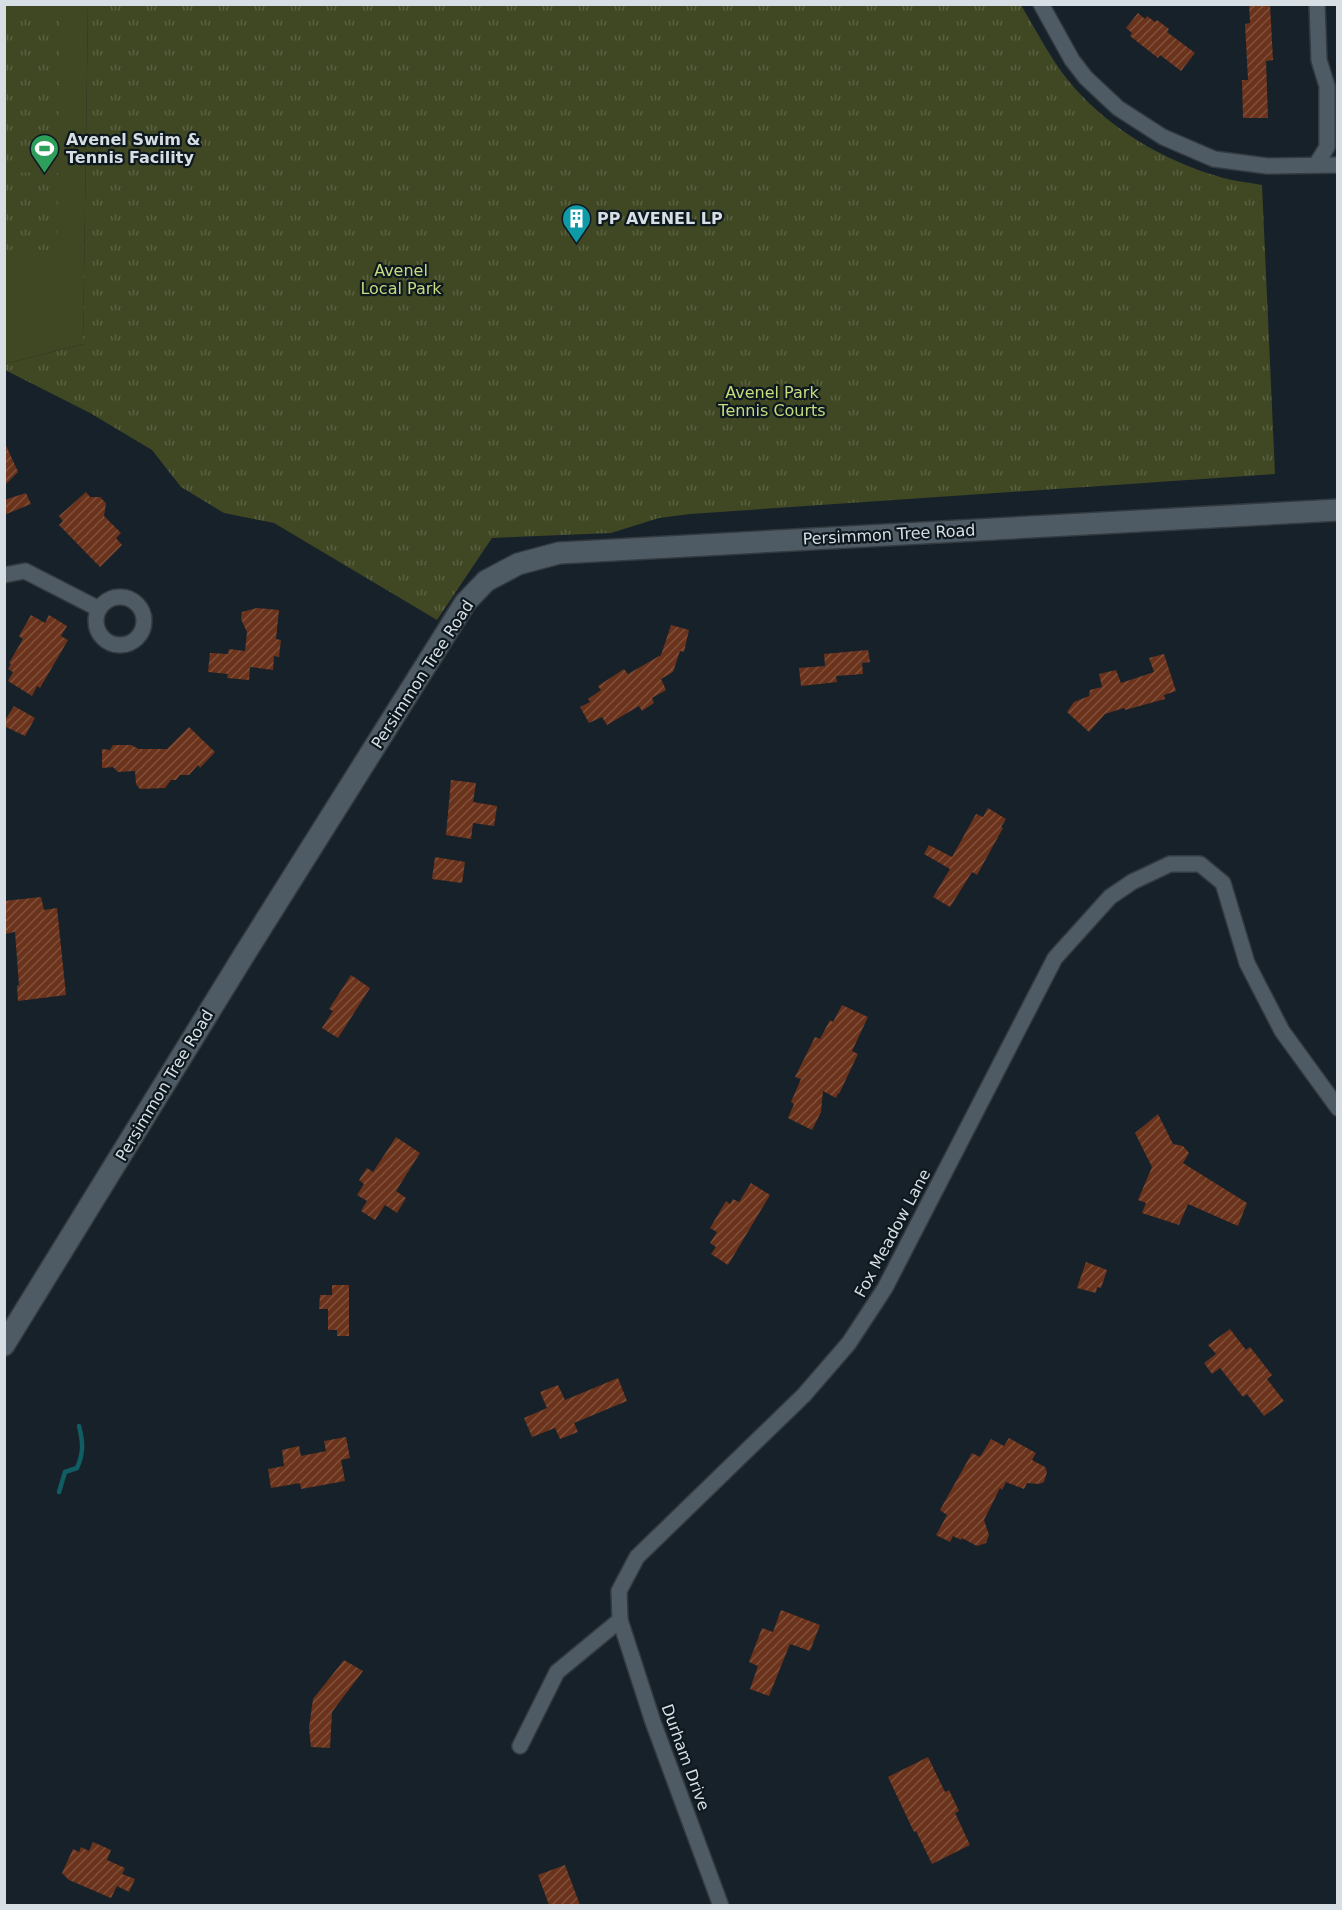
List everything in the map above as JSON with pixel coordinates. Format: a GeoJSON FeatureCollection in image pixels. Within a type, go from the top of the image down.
{"type":"FeatureCollection","features":[{"type":"Feature","properties":{"kind":"main road","name":"Persimmon Tree Road"},"geometry":{"type":"LineString","coordinates":[[4,1346],[234,971],[465,603],[486,581],[518,564],[569,553],[1338,510]]}},
{"type":"Feature","properties":{"kind":"street"},"geometry":{"type":"LineString","coordinates":[[1041,4],[1072,60],[1086,78],[1118,108],[1163,136],[1214,159],[1267,166],[1338,165]]}},
{"type":"Feature","properties":{"kind":"street"},"geometry":{"type":"LineString","coordinates":[[1316,165],[1327,147],[1327,86],[1318,60],[1317,4]]}},
{"type":"Feature","properties":{"kind":"street"},"geometry":{"type":"LineString","coordinates":[[4,575],[25,572],[99,609]]}},
{"type":"Feature","properties":{"kind":"street","name":"Fox Meadow Lane"},"geometry":{"type":"LineString","coordinates":[[620,1620],[619,1591],[637,1557],[804,1395],[849,1343],[885,1288],[1055,958],[1110,897],[1132,882],[1170,864],[1200,864],[1223,883],[1247,963],[1282,1031],[1338,1108]]}},
{"type":"Feature","properties":{"kind":"street"},"geometry":{"type":"LineString","coordinates":[[520,1746],[557,1672],[620,1620]]}},
{"type":"Feature","properties":{"kind":"street","name":"Durham Drive"},"geometry":{"type":"LineString","coordinates":[[620,1620],[653,1722],[721,1905]]}},
{"type":"Feature","properties":{"kind":"green space","name":"Avenel Swim & Tennis Facility"},"geometry":{"type":"Polygon","coordinates":[[[5,5],[88,5],[83,344],[5,364],[5,5]]]}},
{"type":"Feature","properties":{"kind":"green space","name":"Avenel Local Park"},"geometry":{"type":"Polygon","coordinates":[[[88,5],[1021,5],[1048,52],[1067,79],[1098,112],[1116,126],[1155,150],[1196,169],[1228,179],[1262,185],[1275,474],[690,514],[659,518],[611,533],[492,538],[437,620],[274,523],[224,513],[181,487],[152,450],[90,413],[5,370],[5,364],[83,344],[88,5]]]}},
{"type":"Feature","properties":{"kind":"green space"},"geometry":{"type":"Polygon","coordinates":[[[5,12],[60,12],[58,162],[5,161],[5,12]]]}},
{"type":"Feature","properties":{"kind":"green space"},"geometry":{"type":"Polygon","coordinates":[[[5,172],[58,173],[57,250],[5,250],[5,172]]]}},
{"type":"Feature","properties":{"kind":"building"},"geometry":{"type":"Polygon","coordinates":[[[1249,4],[1270,4],[1273,60],[1266,61],[1268,118],[1243,118],[1242,80],[1248,80],[1245,24],[1250,23],[1249,4]]]}},
{"type":"Feature","properties":{"kind":"building"},"geometry":{"type":"Polygon","coordinates":[[[1138,13],[1145,19],[1147,16],[1155,22],[1157,20],[1169,29],[1167,32],[1195,53],[1181,71],[1160,55],[1158,58],[1130,36],[1132,33],[1126,28],[1138,13]]]}},
{"type":"Feature","properties":{"kind":"building"},"geometry":{"type":"Polygon","coordinates":[[[4,441],[18,472],[4,486],[4,441]]]}},
{"type":"Feature","properties":{"kind":"building"},"geometry":{"type":"Polygon","coordinates":[[[86,492],[90,497],[100,497],[106,503],[104,516],[121,533],[116,538],[122,545],[100,567],[59,525],[63,521],[59,516],[86,492]]]}},
{"type":"Feature","properties":{"kind":"building"},"geometry":{"type":"Polygon","coordinates":[[[26,493],[31,504],[4,515],[4,500],[26,493]]]}},
{"type":"Feature","properties":{"kind":"building"},"geometry":{"type":"Polygon","coordinates":[[[257,608],[279,610],[276,639],[281,640],[279,657],[274,656],[273,670],[250,667],[249,680],[227,678],[228,674],[208,672],[210,653],[228,654],[229,649],[245,651],[247,632],[241,619],[242,612],[257,608]]]}},
{"type":"Feature","properties":{"kind":"building"},"geometry":{"type":"Polygon","coordinates":[[[31,615],[45,623],[49,615],[67,626],[61,636],[68,640],[40,688],[37,686],[32,696],[8,681],[13,672],[8,669],[11,664],[9,663],[23,639],[19,636],[31,615]]]}},
{"type":"Feature","properties":{"kind":"building"},"geometry":{"type":"Polygon","coordinates":[[[671,625],[689,630],[684,652],[680,651],[673,672],[661,679],[666,690],[652,698],[654,703],[642,711],[639,706],[607,725],[602,717],[589,723],[580,707],[590,702],[588,699],[601,690],[598,686],[624,669],[628,674],[661,655],[671,625]]]}},
{"type":"Feature","properties":{"kind":"building"},"geometry":{"type":"Polygon","coordinates":[[[868,650],[870,662],[862,663],[863,674],[836,676],[837,682],[801,686],[799,668],[825,666],[824,654],[868,650]]]}},
{"type":"Feature","properties":{"kind":"building"},"geometry":{"type":"Polygon","coordinates":[[[1164,654],[1176,691],[1164,695],[1165,699],[1105,714],[1089,732],[1067,712],[1074,702],[1089,696],[1090,690],[1102,687],[1099,674],[1116,670],[1121,683],[1154,672],[1149,658],[1164,654]]]}},
{"type":"Feature","properties":{"kind":"building"},"geometry":{"type":"Polygon","coordinates":[[[14,706],[35,718],[25,736],[4,726],[14,706]]]}},
{"type":"Feature","properties":{"kind":"building"},"geometry":{"type":"Polygon","coordinates":[[[189,727],[215,752],[200,768],[198,765],[189,775],[180,775],[176,780],[171,780],[165,788],[140,789],[136,784],[135,771],[118,772],[113,767],[102,768],[102,749],[110,750],[113,745],[131,745],[139,749],[167,749],[189,727]]]}},
{"type":"Feature","properties":{"kind":"building"},"geometry":{"type":"Polygon","coordinates":[[[451,780],[476,783],[473,802],[497,806],[494,826],[473,823],[471,839],[446,835],[451,780]]]}},
{"type":"Feature","properties":{"kind":"building"},"geometry":{"type":"Polygon","coordinates":[[[988,808],[1006,819],[1001,827],[1003,828],[977,875],[972,872],[950,907],[933,897],[950,869],[924,854],[929,845],[952,857],[976,814],[983,817],[988,808]]]}},
{"type":"Feature","properties":{"kind":"building"},"geometry":{"type":"Polygon","coordinates":[[[435,857],[465,862],[462,883],[432,879],[435,857]]]}},
{"type":"Feature","properties":{"kind":"building"},"geometry":{"type":"Polygon","coordinates":[[[41,897],[44,910],[57,908],[66,995],[18,1001],[15,932],[4,934],[4,901],[41,897]]]}},
{"type":"Feature","properties":{"kind":"building"},"geometry":{"type":"Polygon","coordinates":[[[351,975],[370,988],[338,1038],[322,1028],[333,1011],[329,1009],[351,975]]]}},
{"type":"Feature","properties":{"kind":"building"},"geometry":{"type":"Polygon","coordinates":[[[842,1005],[868,1017],[852,1051],[858,1054],[839,1094],[836,1098],[823,1091],[821,1112],[812,1130],[788,1118],[794,1104],[791,1102],[801,1079],[795,1077],[815,1037],[820,1039],[830,1020],[833,1022],[842,1005]]]}},
{"type":"Feature","properties":{"kind":"building"},"geometry":{"type":"Polygon","coordinates":[[[1158,1114],[1173,1144],[1183,1146],[1189,1153],[1183,1163],[1247,1203],[1238,1226],[1188,1204],[1179,1225],[1142,1213],[1146,1203],[1138,1200],[1152,1167],[1135,1133],[1158,1114]]]}},
{"type":"Feature","properties":{"kind":"building"},"geometry":{"type":"Polygon","coordinates":[[[396,1137],[420,1153],[396,1191],[406,1198],[397,1213],[385,1205],[375,1220],[361,1211],[367,1201],[357,1195],[364,1184],[359,1180],[367,1168],[373,1172],[396,1137]]]}},
{"type":"Feature","properties":{"kind":"building"},"geometry":{"type":"Polygon","coordinates":[[[751,1183],[770,1195],[728,1265],[711,1254],[716,1247],[710,1243],[717,1232],[710,1228],[726,1201],[730,1204],[733,1199],[739,1202],[751,1183]]]}},
{"type":"Feature","properties":{"kind":"building"},"geometry":{"type":"Polygon","coordinates":[[[1086,1262],[1107,1270],[1101,1288],[1097,1287],[1096,1293],[1077,1288],[1086,1262]]]}},
{"type":"Feature","properties":{"kind":"building"},"geometry":{"type":"Polygon","coordinates":[[[332,1285],[349,1285],[349,1336],[337,1336],[337,1330],[328,1330],[328,1309],[319,1309],[320,1295],[332,1295],[332,1285]]]}},
{"type":"Feature","properties":{"kind":"building"},"geometry":{"type":"Polygon","coordinates":[[[1230,1329],[1246,1350],[1250,1347],[1272,1375],[1267,1379],[1284,1401],[1264,1416],[1247,1394],[1243,1397],[1220,1368],[1212,1374],[1204,1363],[1216,1354],[1208,1345],[1230,1329]]]}},
{"type":"Feature","properties":{"kind":"building"},"geometry":{"type":"Polygon","coordinates":[[[618,1378],[627,1401],[574,1423],[578,1432],[560,1439],[555,1428],[532,1437],[524,1418],[547,1408],[540,1392],[558,1385],[565,1400],[618,1378]]]}},
{"type":"Feature","properties":{"kind":"building"},"geometry":{"type":"Polygon","coordinates":[[[346,1437],[350,1458],[341,1460],[345,1481],[301,1489],[300,1483],[271,1488],[268,1469],[284,1466],[282,1450],[299,1446],[301,1456],[326,1451],[324,1441],[346,1437]]]}},
{"type":"Feature","properties":{"kind":"building"},"geometry":{"type":"Polygon","coordinates":[[[1009,1438],[1036,1453],[1032,1460],[1045,1467],[1047,1472],[1044,1482],[1027,1483],[1024,1489],[1006,1482],[1002,1490],[1000,1488],[984,1520],[989,1535],[986,1543],[977,1546],[953,1536],[950,1542],[936,1535],[947,1515],[940,1510],[972,1453],[980,1457],[991,1439],[1004,1446],[1009,1438]]]}},
{"type":"Feature","properties":{"kind":"building"},"geometry":{"type":"Polygon","coordinates":[[[781,1610],[820,1625],[810,1651],[790,1644],[769,1696],[750,1689],[758,1666],[749,1662],[762,1628],[773,1632],[781,1610]]]}},
{"type":"Feature","properties":{"kind":"building"},"geometry":{"type":"Polygon","coordinates":[[[344,1660],[363,1671],[332,1712],[330,1748],[311,1747],[309,1728],[313,1699],[344,1660]]]}},
{"type":"Feature","properties":{"kind":"building"},"geometry":{"type":"Polygon","coordinates":[[[928,1757],[945,1792],[949,1790],[959,1811],[955,1813],[970,1845],[932,1864],[888,1777],[928,1757]]]}},
{"type":"Feature","properties":{"kind":"building"},"geometry":{"type":"Polygon","coordinates":[[[93,1842],[111,1850],[107,1860],[125,1868],[122,1874],[135,1879],[129,1892],[117,1886],[111,1898],[69,1880],[62,1873],[73,1849],[79,1852],[81,1847],[89,1851],[93,1842]]]}},
{"type":"Feature","properties":{"kind":"building"},"geometry":{"type":"Polygon","coordinates":[[[565,1865],[580,1905],[549,1905],[538,1875],[565,1865]]]}},
{"type":"Feature","properties":{"kind":"waterway"},"geometry":{"type":"LineString","coordinates":[[59,1492],[65,1472],[77,1468],[81,1457],[79,1426]]}},
{"type":"Feature","properties":{"kind":"place","name":"Avenel Swim & Tennis Facility"},"geometry":{"type":"Point","coordinates":[45,174]}},
{"type":"Feature","properties":{"kind":"place","name":"PP AVENEL LP"},"geometry":{"type":"Point","coordinates":[576,244]}},
{"type":"Feature","properties":{"kind":"park label","name":"Avenel Park Tennis Courts"},"geometry":{"type":"Point","coordinates":[772,401]}}]}
